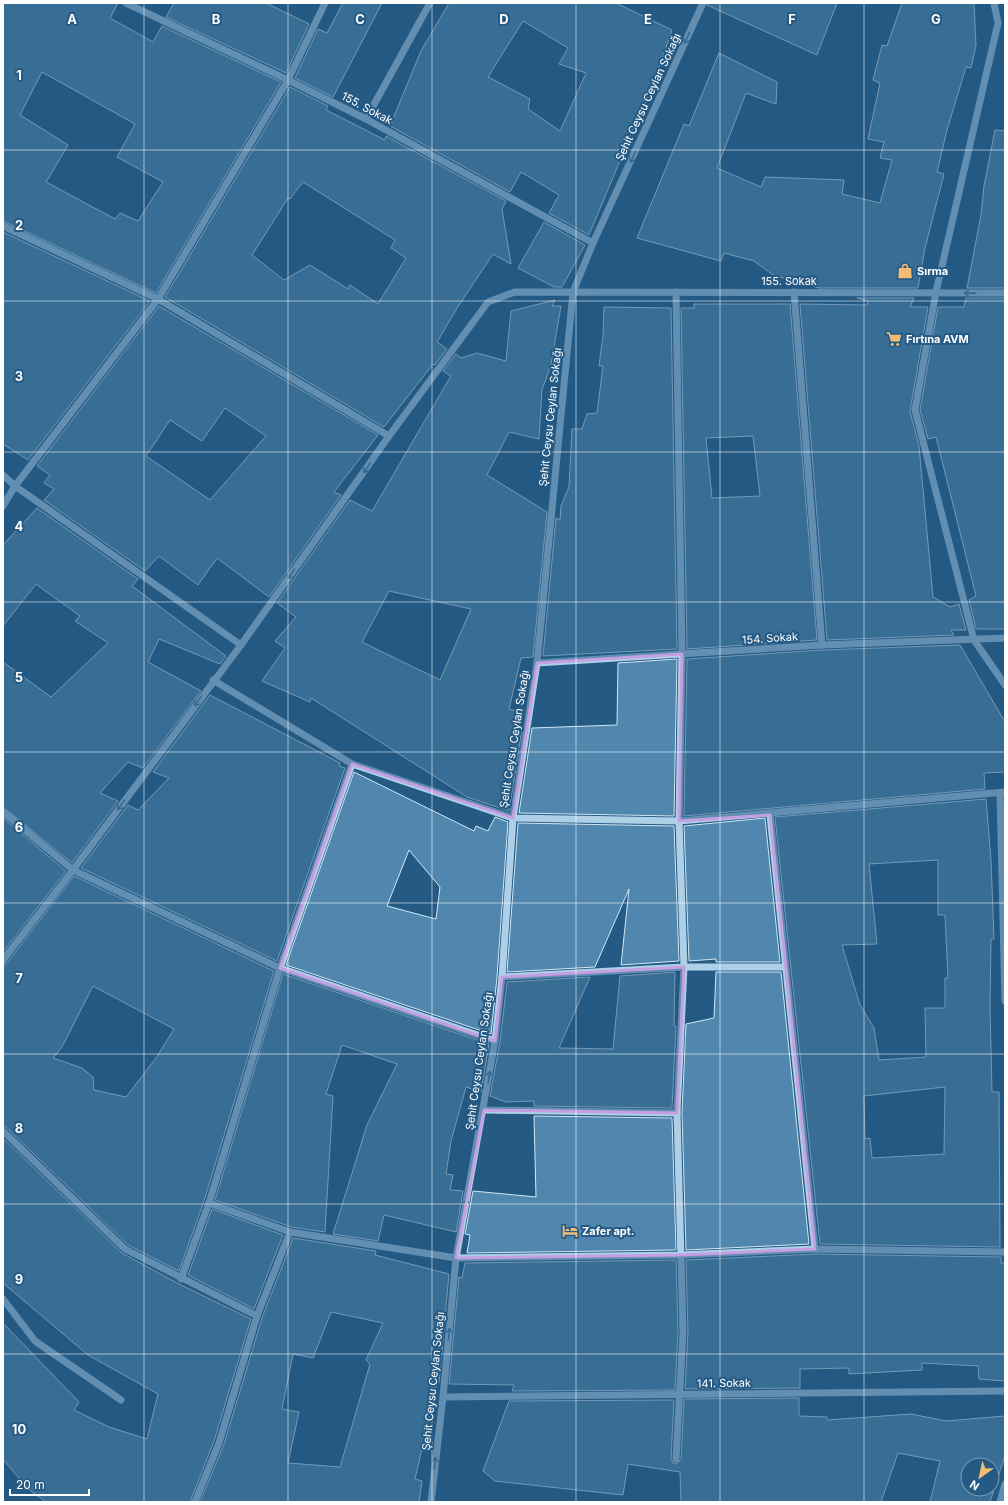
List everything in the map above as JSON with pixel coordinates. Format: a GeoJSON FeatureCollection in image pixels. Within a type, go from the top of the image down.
{"type":"FeatureCollection","features":[{"type":"Feature","properties":{"kind":"street","name":"155. Sokak"},"geometry":{"type":"LineString","coordinates":[[126,3],[288,80],[366,120],[593,243]]}},
{"type":"Feature","properties":{"kind":"street"},"geometry":{"type":"LineString","coordinates":[[3,506],[15,486],[158,299],[288,80],[325,3]]}},
{"type":"Feature","properties":{"kind":"street"},"geometry":{"type":"LineString","coordinates":[[366,120],[430,3]]}},
{"type":"Feature","properties":{"kind":"street","name":"Şehit Ceysu Ceylan Sokağı"},"geometry":{"type":"LineString","coordinates":[[431,1502],[443,1397],[456,1258],[484,1110],[495,1040],[502,977],[513,818],[537,663],[573,292],[593,243],[703,3]]}},
{"type":"Feature","properties":{"kind":"street"},"geometry":{"type":"LineString","coordinates":[[994,3],[998,23],[936,292],[915,410],[974,640],[1005,685]]}},
{"type":"Feature","properties":{"kind":"street"},"geometry":{"type":"LineString","coordinates":[[3,226],[158,299],[389,436]]}},
{"type":"Feature","properties":{"kind":"street","name":"155. Sokak"},"geometry":{"type":"LineString","coordinates":[[3,960],[73,870],[213,680],[241,645],[389,436],[488,302],[515,292],[936,292],[1005,294]]}},
{"type":"Feature","properties":{"kind":"street"},"geometry":{"type":"LineString","coordinates":[[676,292],[682,654],[679,821],[684,967],[677,1113],[683,1332],[676,1458]]}},
{"type":"Feature","properties":{"kind":"street"},"geometry":{"type":"LineString","coordinates":[[794,292],[822,645]]}},
{"type":"Feature","properties":{"kind":"street"},"geometry":{"type":"LineString","coordinates":[[3,475],[15,486],[241,645]]}},
{"type":"Feature","properties":{"kind":"street","name":"154. Sokak"},"geometry":{"type":"LineString","coordinates":[[537,663],[822,645],[1005,638]]}},
{"type":"Feature","properties":{"kind":"street"},"geometry":{"type":"LineString","coordinates":[[213,680],[352,764],[513,818],[679,821],[770,815],[1003,792],[1005,1001]]}},
{"type":"Feature","properties":{"kind":"street"},"geometry":{"type":"LineString","coordinates":[[181,1279],[209,1203],[280,968],[352,764]]}},
{"type":"Feature","properties":{"kind":"street"},"geometry":{"type":"LineString","coordinates":[[3,812],[73,870],[280,968],[495,1040]]}},
{"type":"Feature","properties":{"kind":"street"},"geometry":{"type":"LineString","coordinates":[[770,815],[784,967],[815,1249]]}},
{"type":"Feature","properties":{"kind":"street"},"geometry":{"type":"LineString","coordinates":[[502,977],[684,967],[784,967]]}},
{"type":"Feature","properties":{"kind":"street"},"geometry":{"type":"LineString","coordinates":[[484,1110],[677,1113]]}},
{"type":"Feature","properties":{"kind":"street"},"geometry":{"type":"LineString","coordinates":[[3,1131],[125,1249],[181,1279],[257,1316]]}},
{"type":"Feature","properties":{"kind":"street"},"geometry":{"type":"LineString","coordinates":[[209,1203],[290,1232],[456,1258],[680,1255],[815,1249],[1005,1252]]}},
{"type":"Feature","properties":{"kind":"street"},"geometry":{"type":"LineString","coordinates":[[195,1502],[219,1443],[257,1316],[290,1232]]}},
{"type":"Feature","properties":{"kind":"street"},"geometry":{"type":"LineString","coordinates":[[3,1299],[35,1341],[121,1400]]}},
{"type":"Feature","properties":{"kind":"street","name":"141. Sokak"},"geometry":{"type":"LineString","coordinates":[[443,1397],[1005,1391]]}},
{"type":"Feature","properties":{"kind":"street"},"geometry":{"type":"LineString","coordinates":[[1000,1502],[1005,1484]]}},
{"type":"Feature","properties":{"kind":"highlighted area"},"geometry":{"type":"Polygon","coordinates":[[[682,654],[679,821],[770,815],[815,1249],[680,1255],[456,1258],[484,1110],[677,1113],[684,967],[502,977],[495,1041],[280,968],[352,764],[513,818],[537,663],[682,654]]]}},
{"type":"Feature","properties":{"kind":"building"},"geometry":{"type":"Polygon","coordinates":[[[3,3],[118,3],[110,18],[153,42],[162,26],[281,82],[156,293],[3,221],[3,3]],[[42,72],[20,115],[68,145],[46,182],[115,219],[120,213],[138,221],[163,182],[117,157],[135,124],[42,72]]]}},
{"type":"Feature","properties":{"kind":"building"},"geometry":{"type":"Polygon","coordinates":[[[174,3],[266,3],[309,24],[286,73],[166,17],[174,3]]]}},
{"type":"Feature","properties":{"kind":"building"},"geometry":{"type":"Polygon","coordinates":[[[343,3],[382,3],[333,97],[295,78],[318,29],[327,33],[343,3]]]}},
{"type":"Feature","properties":{"kind":"building"},"geometry":{"type":"Polygon","coordinates":[[[449,3],[616,3],[672,30],[650,93],[634,127],[589,235],[549,213],[559,195],[521,172],[510,192],[390,126],[421,51],[449,3]],[[523,21],[488,77],[530,99],[528,109],[560,131],[586,73],[559,64],[568,48],[523,21]]]}},
{"type":"Feature","properties":{"kind":"building"},"geometry":{"type":"Polygon","coordinates":[[[708,3],[837,3],[817,55],[707,5],[708,3]]]}},
{"type":"Feature","properties":{"kind":"building"},"geometry":{"type":"Polygon","coordinates":[[[902,3],[974,3],[976,45],[971,68],[966,67],[947,130],[937,172],[944,174],[925,248],[918,288],[819,288],[773,275],[754,261],[724,253],[721,261],[637,238],[684,124],[689,126],[719,53],[777,82],[776,104],[746,93],[717,168],[761,187],[765,177],[844,180],[842,194],[880,203],[892,160],[880,158],[884,142],[868,139],[880,83],[873,80],[882,45],[887,46],[902,3]]]}},
{"type":"Feature","properties":{"kind":"building"},"geometry":{"type":"Polygon","coordinates":[[[290,87],[328,106],[326,110],[385,140],[386,136],[506,201],[502,209],[511,264],[493,254],[459,305],[437,342],[447,349],[435,365],[433,364],[384,427],[165,297],[290,87]],[[303,182],[290,199],[288,198],[252,255],[284,280],[310,265],[348,289],[350,285],[378,304],[406,258],[391,248],[395,240],[303,182]]]}},
{"type":"Feature","properties":{"kind":"building"},"geometry":{"type":"Polygon","coordinates":[[[995,130],[1005,131],[1005,288],[967,288],[981,215],[984,186],[995,130]]]}},
{"type":"Feature","properties":{"kind":"building"},"geometry":{"type":"Polygon","coordinates":[[[544,222],[585,245],[562,287],[554,287],[518,268],[544,222]]]}},
{"type":"Feature","properties":{"kind":"building"},"geometry":{"type":"Polygon","coordinates":[[[3,232],[150,301],[28,460],[3,444],[3,232]]]}},
{"type":"Feature","properties":{"kind":"building"},"geometry":{"type":"Polygon","coordinates":[[[857,298],[914,298],[910,307],[928,307],[910,411],[919,446],[933,597],[950,607],[959,604],[966,630],[951,630],[954,635],[827,640],[800,304],[867,305],[868,301],[857,298]]]}},
{"type":"Feature","properties":{"kind":"building"},"geometry":{"type":"Polygon","coordinates":[[[966,298],[1005,298],[1005,629],[976,629],[969,600],[976,596],[936,437],[928,439],[920,410],[938,307],[964,307],[966,298]]]}},
{"type":"Feature","properties":{"kind":"building"},"geometry":{"type":"Polygon","coordinates":[[[555,300],[552,306],[561,306],[551,365],[542,390],[539,439],[509,432],[487,475],[547,512],[533,657],[521,658],[509,709],[517,711],[513,729],[522,729],[509,811],[467,797],[311,698],[310,702],[262,681],[285,648],[275,641],[296,617],[277,603],[350,500],[372,511],[451,376],[443,371],[456,354],[461,358],[477,353],[506,361],[511,311],[555,300]],[[389,591],[362,642],[440,680],[471,609],[389,591]]]}},
{"type":"Feature","properties":{"kind":"building"},"geometry":{"type":"Polygon","coordinates":[[[694,304],[790,304],[817,640],[687,649],[681,308],[694,308],[694,304]],[[753,436],[706,438],[712,498],[760,496],[753,436]]]}},
{"type":"Feature","properties":{"kind":"building"},"geometry":{"type":"Polygon","coordinates":[[[159,306],[378,435],[334,492],[341,495],[269,597],[217,558],[198,585],[159,556],[145,571],[44,500],[54,489],[44,483],[50,475],[37,466],[159,306]],[[225,408],[202,441],[170,420],[146,456],[210,500],[266,436],[225,408]]]}},
{"type":"Feature","properties":{"kind":"building"},"geometry":{"type":"Polygon","coordinates":[[[604,307],[671,308],[677,649],[543,656],[556,518],[560,520],[561,506],[569,487],[572,429],[582,429],[587,414],[597,413],[603,366],[599,366],[603,335],[604,307]]]}},
{"type":"Feature","properties":{"kind":"building"},"geometry":{"type":"Polygon","coordinates":[[[37,508],[138,579],[132,586],[226,656],[220,664],[159,639],[148,662],[201,691],[143,768],[128,762],[100,793],[118,801],[72,863],[3,807],[3,662],[51,697],[108,643],[75,621],[80,616],[36,584],[3,626],[3,545],[37,508]]]}},
{"type":"Feature","properties":{"kind":"building"},"geometry":{"type":"Polygon","coordinates":[[[960,645],[1005,722],[1005,772],[984,773],[985,789],[684,816],[687,659],[822,650],[960,645]]]}},
{"type":"Feature","properties":{"kind":"building"},"geometry":{"type":"Polygon","coordinates":[[[677,659],[674,816],[519,813],[532,728],[617,725],[618,663],[677,659]]]}},
{"type":"Feature","properties":{"kind":"building"},"geometry":{"type":"Polygon","coordinates":[[[210,695],[340,763],[339,766],[345,768],[277,961],[81,868],[128,805],[138,810],[169,778],[153,772],[210,695]]]}},
{"type":"Feature","properties":{"kind":"building"},"geometry":{"type":"Polygon","coordinates":[[[354,772],[474,831],[476,826],[488,831],[495,817],[508,822],[497,977],[491,1034],[286,965],[354,772]],[[409,850],[387,906],[436,919],[440,887],[409,850]]]}},
{"type":"Feature","properties":{"kind":"building"},"geometry":{"type":"Polygon","coordinates":[[[986,799],[991,860],[994,939],[991,939],[990,1007],[992,1092],[999,1092],[1000,1247],[820,1244],[775,817],[986,799]],[[938,860],[869,864],[877,944],[842,945],[860,1005],[874,1028],[879,1060],[926,1057],[925,1008],[945,1008],[945,978],[948,978],[945,915],[938,915],[938,860]],[[945,1087],[864,1096],[865,1139],[870,1138],[872,1158],[944,1154],[945,1087]]]}},
{"type":"Feature","properties":{"kind":"building"},"geometry":{"type":"Polygon","coordinates":[[[3,818],[66,871],[3,952],[3,818]]]}},
{"type":"Feature","properties":{"kind":"building"},"geometry":{"type":"Polygon","coordinates":[[[765,818],[780,962],[716,962],[716,959],[689,961],[684,826],[765,818]]]}},
{"type":"Feature","properties":{"kind":"building"},"geometry":{"type":"Polygon","coordinates":[[[518,823],[674,826],[679,961],[621,965],[629,889],[595,967],[507,972],[518,823]]]}},
{"type":"Feature","properties":{"kind":"building"},"geometry":{"type":"Polygon","coordinates":[[[74,876],[274,971],[204,1201],[179,1271],[128,1245],[6,1127],[3,1126],[3,965],[7,963],[74,876]],[[93,986],[62,1047],[53,1058],[82,1068],[93,1077],[94,1090],[126,1097],[156,1058],[174,1029],[93,986]]]}},
{"type":"Feature","properties":{"kind":"building"},"geometry":{"type":"Polygon","coordinates":[[[675,972],[674,1026],[676,1026],[672,1108],[534,1106],[534,1101],[506,1102],[490,1096],[500,1042],[507,982],[590,977],[559,1048],[613,1049],[620,976],[675,972]]]}},
{"type":"Feature","properties":{"kind":"building"},"geometry":{"type":"Polygon","coordinates":[[[716,972],[781,972],[809,1244],[686,1250],[682,1113],[686,1024],[714,1018],[716,972]]]}},
{"type":"Feature","properties":{"kind":"building"},"geometry":{"type":"Polygon","coordinates":[[[283,974],[489,1044],[481,1092],[466,1087],[451,1141],[446,1174],[453,1175],[450,1190],[463,1191],[456,1232],[384,1215],[378,1241],[333,1234],[367,1125],[397,1064],[342,1045],[326,1094],[333,1096],[325,1232],[291,1227],[215,1200],[283,974]]]}},
{"type":"Feature","properties":{"kind":"building"},"geometry":{"type":"Polygon","coordinates":[[[534,1116],[672,1118],[676,1250],[467,1253],[470,1235],[465,1234],[473,1191],[536,1197],[534,1116]]]}},
{"type":"Feature","properties":{"kind":"building"},"geometry":{"type":"Polygon","coordinates":[[[3,1138],[122,1253],[179,1284],[251,1319],[214,1441],[190,1502],[46,1502],[27,1488],[3,1459],[3,1323],[79,1402],[74,1410],[109,1427],[147,1439],[158,1394],[88,1355],[3,1283],[3,1138]]]}},
{"type":"Feature","properties":{"kind":"building"},"geometry":{"type":"Polygon","coordinates":[[[212,1209],[283,1235],[254,1309],[188,1275],[212,1209]]]}},
{"type":"Feature","properties":{"kind":"building"},"geometry":{"type":"Polygon","coordinates":[[[293,1238],[376,1251],[375,1255],[449,1274],[439,1383],[437,1383],[415,1479],[422,1481],[419,1502],[200,1502],[224,1444],[262,1318],[293,1238]],[[331,1312],[313,1358],[293,1354],[282,1409],[299,1412],[288,1463],[340,1467],[370,1364],[366,1360],[383,1323],[331,1312]]]}},
{"type":"Feature","properties":{"kind":"building"},"geometry":{"type":"Polygon","coordinates":[[[815,1254],[1001,1257],[1001,1263],[1005,1263],[1005,1381],[979,1379],[978,1366],[922,1363],[922,1370],[849,1374],[849,1368],[800,1369],[800,1388],[685,1389],[688,1332],[686,1260],[815,1254]]]}},
{"type":"Feature","properties":{"kind":"building"},"geometry":{"type":"Polygon","coordinates":[[[676,1260],[678,1332],[675,1390],[512,1391],[514,1385],[449,1384],[459,1277],[462,1278],[465,1263],[676,1260]]]}},
{"type":"Feature","properties":{"kind":"building"},"geometry":{"type":"Polygon","coordinates":[[[799,1398],[799,1416],[827,1417],[827,1420],[911,1414],[946,1421],[1005,1416],[1005,1455],[1000,1471],[1000,1457],[960,1457],[960,1497],[992,1497],[990,1502],[930,1502],[940,1461],[898,1453],[881,1502],[681,1502],[680,1472],[628,1464],[623,1495],[495,1481],[483,1471],[509,1401],[674,1400],[671,1459],[673,1463],[676,1464],[681,1459],[684,1399],[799,1398]]]}},
{"type":"Feature","properties":{"kind":"place","name":"Sırma"},"geometry":{"type":"Point","coordinates":[905,271]}},
{"type":"Feature","properties":{"kind":"place","name":"Fırtına AVM"},"geometry":{"type":"Point","coordinates":[894,339]}},
{"type":"Feature","properties":{"kind":"place","name":"Zafer apt."},"geometry":{"type":"Point","coordinates":[570,1231]}}]}
